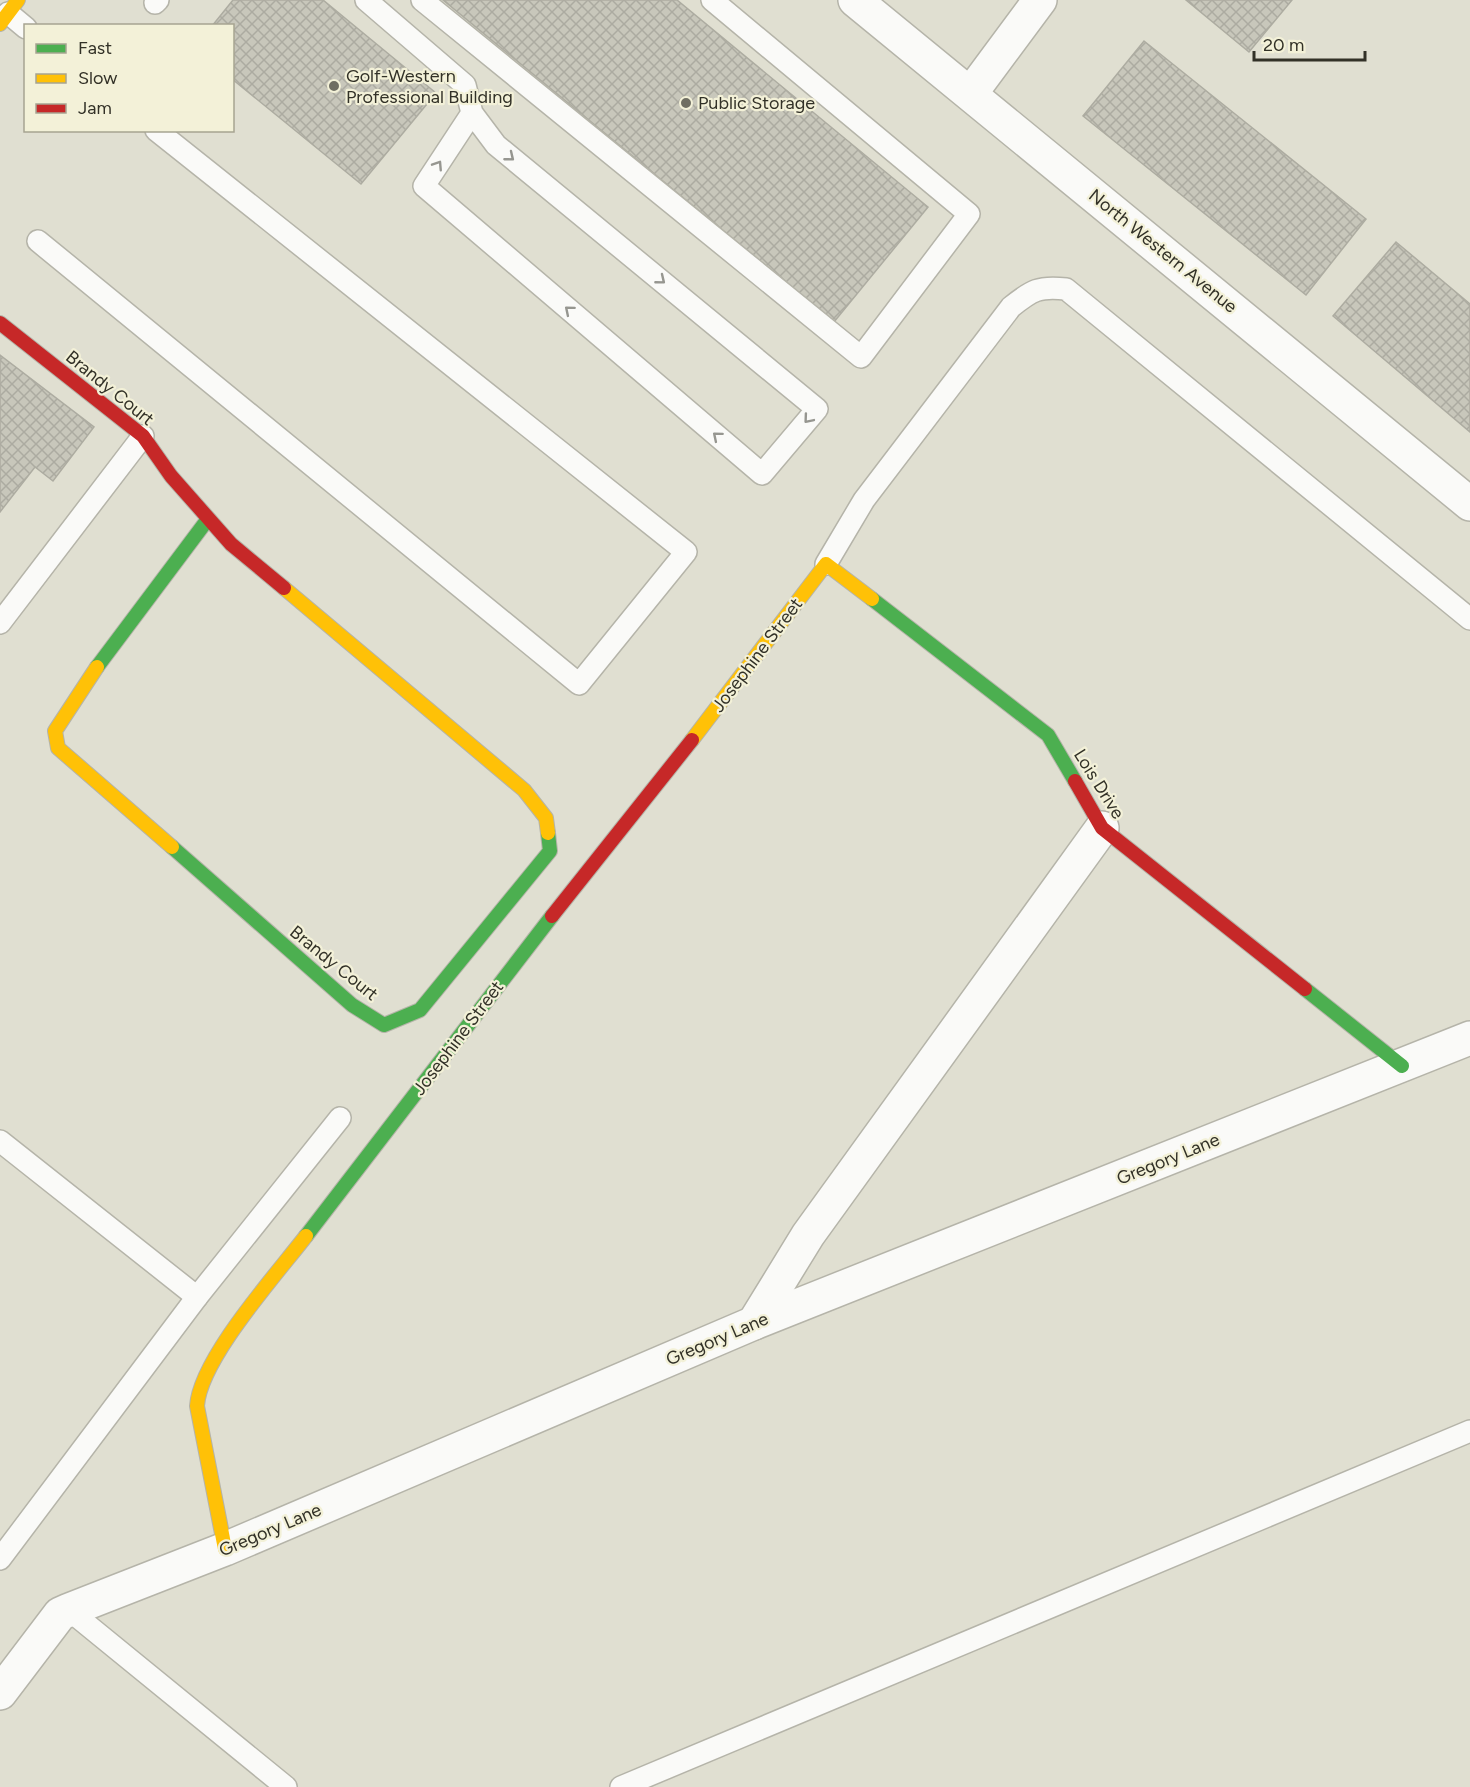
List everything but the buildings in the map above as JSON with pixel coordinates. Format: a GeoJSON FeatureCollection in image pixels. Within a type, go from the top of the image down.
{"type":"FeatureCollection","features":[{"type":"Feature","properties":{"kind":"street","name":"North Western Avenue"},"geometry":{"type":"LineString","coordinates":[[855,0],[1470,504]]}},
{"type":"Feature","properties":{"kind":"street"},"geometry":{"type":"LineString","coordinates":[[971,93],[1040,0]]}},
{"type":"Feature","properties":{"kind":"street","name":"Brandy Court"},"geometry":{"type":"LineString","coordinates":[[0,323],[143,436],[171,477],[231,544],[524,790],[546,818],[550,851],[420,1010],[384,1025],[352,1005],[58,748],[55,731],[87,680],[208,519]]}},
{"type":"Feature","properties":{"kind":"street","name":"Lois Drive"},"geometry":{"type":"LineString","coordinates":[[826,564],[1048,735],[1102,828],[1402,1066]]}},
{"type":"Feature","properties":{"kind":"street","name":"Josephine Street"},"geometry":{"type":"LineString","coordinates":[[225,1549],[197,1406],[198,1390],[219,1350],[522,954],[686,749],[826,564]]}},
{"type":"Feature","properties":{"kind":"street"},"geometry":{"type":"LineString","coordinates":[[754,1323],[808,1235],[1102,828]]}},
{"type":"Feature","properties":{"kind":"street","name":"Gregory Lane"},"geometry":{"type":"LineString","coordinates":[[0,1693],[60,1614],[225,1549],[754,1323],[1470,1038]]}},
{"type":"Feature","properties":{"kind":"lane"},"geometry":{"type":"LineString","coordinates":[[366,0],[465,85],[472,113],[496,145],[817,409],[762,474],[424,186],[472,113]]}},
{"type":"Feature","properties":{"kind":"lane"},"geometry":{"type":"LineString","coordinates":[[422,0],[861,357],[969,214],[712,0]]}},
{"type":"Feature","properties":{"kind":"lane"},"geometry":{"type":"LineString","coordinates":[[8,12],[24,26]]}},
{"type":"Feature","properties":{"kind":"lane"},"geometry":{"type":"LineString","coordinates":[[38,241],[579,684],[686,552],[159,132]]}},
{"type":"Feature","properties":{"kind":"lane"},"geometry":{"type":"LineString","coordinates":[[826,564],[864,500],[1011,307],[1026,295],[1044,287],[1066,289],[1470,619]]}},
{"type":"Feature","properties":{"kind":"lane"},"geometry":{"type":"LineString","coordinates":[[0,623],[143,436]]}},
{"type":"Feature","properties":{"kind":"lane"},"geometry":{"type":"LineString","coordinates":[[0,1559],[197,1297],[340,1118]]}},
{"type":"Feature","properties":{"kind":"lane"},"geometry":{"type":"LineString","coordinates":[[0,1141],[197,1297]]}},
{"type":"Feature","properties":{"kind":"lane"},"geometry":{"type":"LineString","coordinates":[[621,1787],[1470,1431]]}},
{"type":"Feature","properties":{"kind":"lane"},"geometry":{"type":"LineString","coordinates":[[69,1610],[286,1787]]}},
{"type":"Feature","properties":{"kind":"traffic: fast"},"geometry":{"type":"LineString","coordinates":[[97,667],[208,519]]}},
{"type":"Feature","properties":{"kind":"traffic: fast"},"geometry":{"type":"LineString","coordinates":[[872,599],[1048,735],[1075,781]]}},
{"type":"Feature","properties":{"kind":"traffic: fast"},"geometry":{"type":"LineString","coordinates":[[172,847],[352,1005],[384,1025],[420,1010],[550,851],[548,833]]}},
{"type":"Feature","properties":{"kind":"traffic: fast"},"geometry":{"type":"LineString","coordinates":[[306,1236],[552,916]]}},
{"type":"Feature","properties":{"kind":"traffic: fast"},"geometry":{"type":"LineString","coordinates":[[1305,989],[1402,1066]]}},
{"type":"Feature","properties":{"kind":"traffic: slow"},"geometry":{"type":"LineString","coordinates":[[0,24],[18,0]]}},
{"type":"Feature","properties":{"kind":"traffic: slow"},"geometry":{"type":"LineString","coordinates":[[692,740],[826,564],[872,599]]}},
{"type":"Feature","properties":{"kind":"traffic: slow"},"geometry":{"type":"LineString","coordinates":[[284,588],[524,790],[546,818],[548,833]]}},
{"type":"Feature","properties":{"kind":"traffic: slow"},"geometry":{"type":"LineString","coordinates":[[97,667],[55,731],[58,748],[172,847]]}},
{"type":"Feature","properties":{"kind":"traffic: slow"},"geometry":{"type":"LineString","coordinates":[[225,1549],[197,1406],[201,1387],[211,1365],[241,1318],[306,1236]]}},
{"type":"Feature","properties":{"kind":"traffic: jam"},"geometry":{"type":"LineString","coordinates":[[0,323],[143,436],[171,476],[231,544],[284,588]]}},
{"type":"Feature","properties":{"kind":"traffic: jam"},"geometry":{"type":"LineString","coordinates":[[552,916],[692,740]]}},
{"type":"Feature","properties":{"kind":"traffic: jam"},"geometry":{"type":"LineString","coordinates":[[1075,781],[1102,828],[1305,989]]}},
{"type":"Feature","properties":{"kind":"place","name":"Golf-Western Professional Building"},"geometry":{"type":"Point","coordinates":[334,86]}},
{"type":"Feature","properties":{"kind":"place","name":"Public Storage"},"geometry":{"type":"Point","coordinates":[686,103]}}]}
